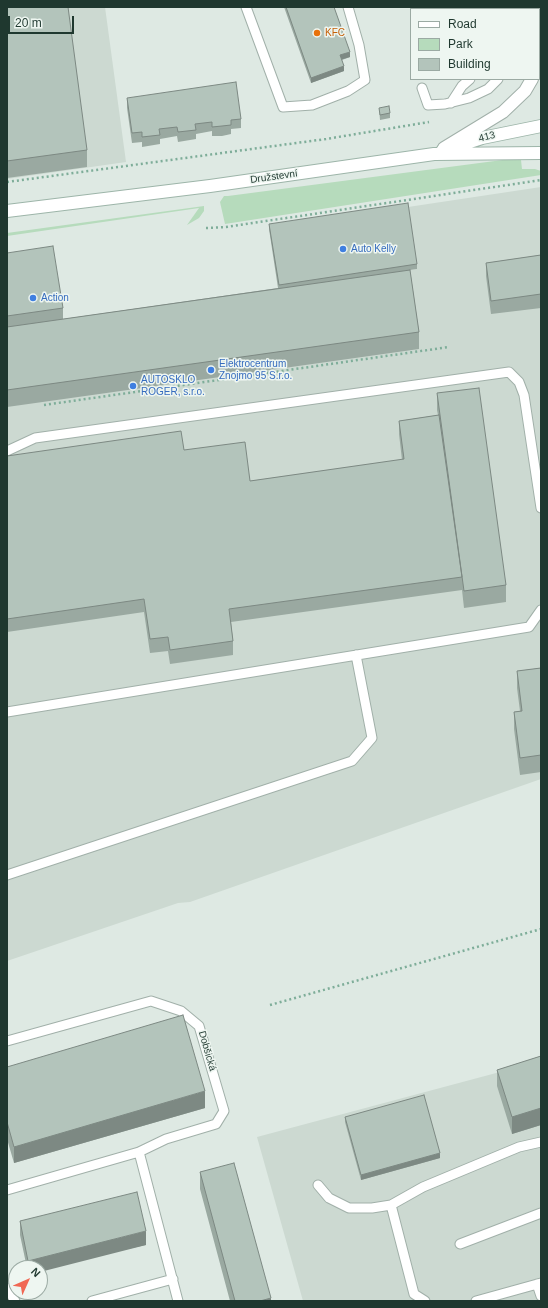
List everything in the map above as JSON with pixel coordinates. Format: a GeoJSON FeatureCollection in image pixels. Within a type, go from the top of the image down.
{"type":"FeatureCollection","features":[{"type":"Feature","properties":{"kind":"main road"},"geometry":{"type":"LineString","coordinates":[[434,154],[503,112],[525,91],[531,80]]}},
{"type":"Feature","properties":{"kind":"main road","name":"413"},"geometry":{"type":"LineString","coordinates":[[434,154],[482,138],[541,126]]}},
{"type":"Feature","properties":{"kind":"main road","name":"Družstevní"},"geometry":{"type":"LineString","coordinates":[[7,211],[210,186],[434,154],[541,153]]}},
{"type":"Feature","properties":{"kind":"lane"},"geometry":{"type":"LineString","coordinates":[[246,7],[283,107],[312,105],[348,91],[365,80],[359,45],[348,7]]}},
{"type":"Feature","properties":{"kind":"lane"},"geometry":{"type":"LineString","coordinates":[[451,103],[462,86],[469,80]]}},
{"type":"Feature","properties":{"kind":"lane"},"geometry":{"type":"LineString","coordinates":[[422,88],[428,105],[451,103],[469,98],[488,89],[497,80]]}},
{"type":"Feature","properties":{"kind":"lane"},"geometry":{"type":"LineString","coordinates":[[7,451],[35,438],[509,372],[519,382],[524,395],[541,508]]}},
{"type":"Feature","properties":{"kind":"lane"},"geometry":{"type":"LineString","coordinates":[[7,712],[529,627],[541,610]]}},
{"type":"Feature","properties":{"kind":"lane"},"geometry":{"type":"LineString","coordinates":[[7,875],[352,761],[372,738],[356,655]]}},
{"type":"Feature","properties":{"kind":"lane","name":"Dobšická"},"geometry":{"type":"LineString","coordinates":[[7,1041],[151,1001],[181,1011],[199,1026],[224,1112],[216,1124],[166,1139],[139,1152],[7,1190]]}},
{"type":"Feature","properties":{"kind":"lane"},"geometry":{"type":"LineString","coordinates":[[318,1185],[329,1198],[349,1208],[372,1208],[391,1205],[422,1187],[519,1147],[541,1142]]}},
{"type":"Feature","properties":{"kind":"lane"},"geometry":{"type":"LineString","coordinates":[[139,1152],[178,1301]]}},
{"type":"Feature","properties":{"kind":"lane"},"geometry":{"type":"LineString","coordinates":[[391,1205],[414,1294],[425,1301]]}},
{"type":"Feature","properties":{"kind":"lane"},"geometry":{"type":"LineString","coordinates":[[460,1244],[541,1213]]}},
{"type":"Feature","properties":{"kind":"lane"},"geometry":{"type":"LineString","coordinates":[[92,1301],[173,1279]]}},
{"type":"Feature","properties":{"kind":"lane"},"geometry":{"type":"LineString","coordinates":[[476,1301],[539,1283],[541,1296]]}},
{"type":"Feature","properties":{"kind":"lane"},"geometry":{"type":"LineString","coordinates":[[7,1288],[15,1301]]}},
{"type":"Feature","properties":{"kind":"path"},"geometry":{"type":"LineString","coordinates":[[7,182],[326,139],[432,121]]}},
{"type":"Feature","properties":{"kind":"path"},"geometry":{"type":"LineString","coordinates":[[206,228],[226,227],[541,180]]}},
{"type":"Feature","properties":{"kind":"path"},"geometry":{"type":"LineString","coordinates":[[44,405],[449,348]]}},
{"type":"Feature","properties":{"kind":"path"},"geometry":{"type":"LineString","coordinates":[[270,1006],[541,929]]}},
{"type":"Feature","properties":{"kind":"shaded area"},"geometry":{"type":"Polygon","coordinates":[[[7,7],[105,7],[126,162],[7,179],[7,7]]]}},
{"type":"Feature","properties":{"kind":"shaded area"},"geometry":{"type":"Polygon","coordinates":[[[541,187],[541,779],[190,902],[178,903],[7,961],[7,337],[417,269],[408,207],[541,187]]]}},
{"type":"Feature","properties":{"kind":"shaded area"},"geometry":{"type":"Polygon","coordinates":[[[541,1061],[541,1301],[303,1301],[257,1137],[541,1061]]]}},
{"type":"Feature","properties":{"kind":"green space"},"geometry":{"type":"Polygon","coordinates":[[[510,159],[521,160],[522,169],[535,169],[541,171],[541,175],[225,224],[220,202],[224,196],[510,159]]]}},
{"type":"Feature","properties":{"kind":"green space"},"geometry":{"type":"Polygon","coordinates":[[[204,206],[204,211],[199,218],[187,225],[199,208],[7,236],[7,233],[204,206]]]}},
{"type":"Feature","properties":{"kind":"building"},"geometry":{"type":"Polygon","coordinates":[[[7,7],[68,7],[87,150],[7,161],[7,7]]]}},
{"type":"Feature","properties":{"kind":"building","name":"KFC"},"geometry":{"type":"Polygon","coordinates":[[[286,7],[334,7],[350,52],[340,55],[344,66],[311,78],[286,7]]]}},
{"type":"Feature","properties":{"kind":"building"},"geometry":{"type":"Polygon","coordinates":[[[432,7],[480,8],[432,8],[432,7]]]}},
{"type":"Feature","properties":{"kind":"building"},"geometry":{"type":"Polygon","coordinates":[[[236,82],[241,119],[231,120],[231,125],[212,127],[212,122],[195,124],[196,130],[178,132],[177,127],[159,129],[160,135],[142,137],[142,132],[132,133],[127,98],[236,82]]]}},
{"type":"Feature","properties":{"kind":"building"},"geometry":{"type":"Polygon","coordinates":[[[389,106],[390,113],[380,115],[379,108],[389,106]]]}},
{"type":"Feature","properties":{"kind":"building","name":"Auto Kelly"},"geometry":{"type":"Polygon","coordinates":[[[408,203],[417,264],[279,285],[269,224],[408,203]]]}},
{"type":"Feature","properties":{"kind":"building","name":"Action"},"geometry":{"type":"Polygon","coordinates":[[[53,246],[63,308],[7,316],[7,253],[53,246]]]}},
{"type":"Feature","properties":{"kind":"building"},"geometry":{"type":"Polygon","coordinates":[[[541,255],[541,294],[491,301],[486,263],[541,255]]]}},
{"type":"Feature","properties":{"kind":"building"},"geometry":{"type":"Polygon","coordinates":[[[410,270],[419,332],[7,390],[7,327],[410,270]]]}},
{"type":"Feature","properties":{"kind":"building"},"geometry":{"type":"Polygon","coordinates":[[[479,388],[506,585],[464,591],[437,393],[479,388]]]}},
{"type":"Feature","properties":{"kind":"building"},"geometry":{"type":"Polygon","coordinates":[[[439,415],[462,577],[229,609],[233,641],[170,650],[168,637],[150,639],[144,599],[7,619],[7,456],[181,431],[184,450],[245,442],[250,481],[404,459],[399,421],[439,415]]]}},
{"type":"Feature","properties":{"kind":"building"},"geometry":{"type":"Polygon","coordinates":[[[541,668],[541,755],[520,758],[514,712],[522,711],[517,671],[541,668]]]}},
{"type":"Feature","properties":{"kind":"building"},"geometry":{"type":"Polygon","coordinates":[[[183,1015],[205,1091],[14,1147],[7,1122],[7,1067],[183,1015]]]}},
{"type":"Feature","properties":{"kind":"building"},"geometry":{"type":"Polygon","coordinates":[[[541,1056],[541,1108],[512,1117],[497,1070],[541,1056]]]}},
{"type":"Feature","properties":{"kind":"building"},"geometry":{"type":"Polygon","coordinates":[[[424,1095],[440,1153],[361,1175],[345,1117],[424,1095]]]}},
{"type":"Feature","properties":{"kind":"building"},"geometry":{"type":"Polygon","coordinates":[[[234,1163],[271,1298],[260,1301],[235,1301],[200,1172],[234,1163]]]}},
{"type":"Feature","properties":{"kind":"building"},"geometry":{"type":"Polygon","coordinates":[[[137,1192],[146,1231],[28,1260],[20,1221],[137,1192]]]}},
{"type":"Feature","properties":{"kind":"place","name":"KFC"},"geometry":{"type":"Point","coordinates":[317,33]}},
{"type":"Feature","properties":{"kind":"place","name":"Auto Kelly"},"geometry":{"type":"Point","coordinates":[343,249]}},
{"type":"Feature","properties":{"kind":"place","name":"Action"},"geometry":{"type":"Point","coordinates":[33,298]}},
{"type":"Feature","properties":{"kind":"place","name":"Elektrocentrum Znojmo 95 S.r.o."},"geometry":{"type":"Point","coordinates":[211,370]}},
{"type":"Feature","properties":{"kind":"place","name":"AUTOSKLO ROGER, s.r.o."},"geometry":{"type":"Point","coordinates":[133,386]}}]}
